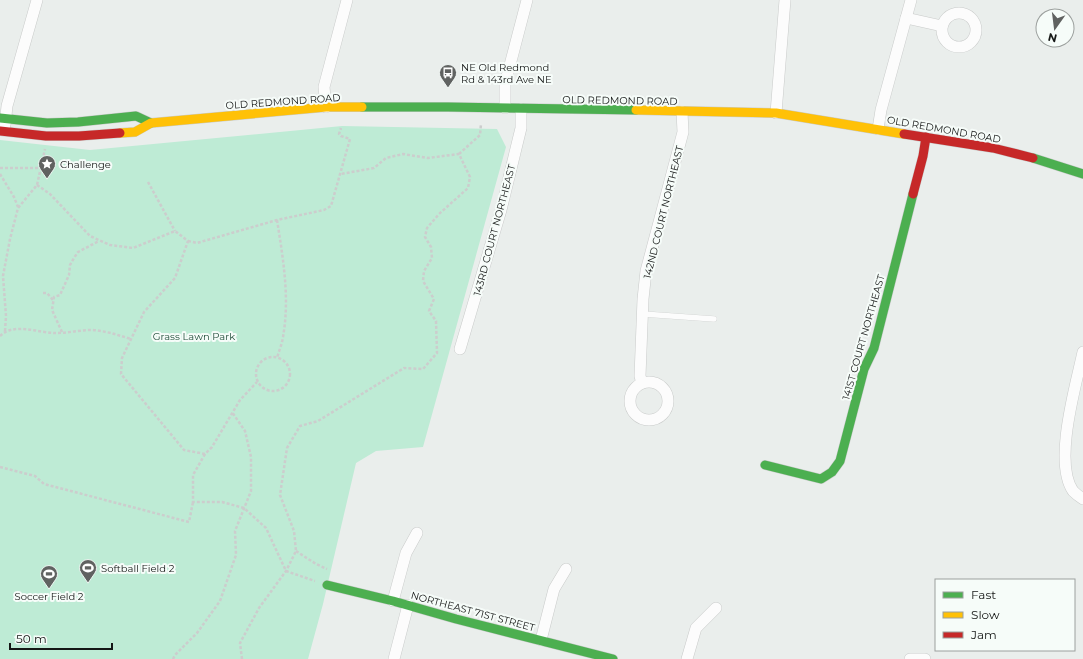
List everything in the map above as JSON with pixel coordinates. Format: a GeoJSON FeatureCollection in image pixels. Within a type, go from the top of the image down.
{"type":"FeatureCollection","features":[{"type":"Feature","properties":{"kind":"main road","name":"OLD REDMOND ROAD"},"geometry":{"type":"LineString","coordinates":[[2,131],[46,136],[79,136],[134,132],[151,123],[326,107],[505,108],[776,113],[1001,150],[1038,159],[1083,174]]}},
{"type":"Feature","properties":{"kind":"main road","name":"OLD REDMOND ROAD"},"geometry":{"type":"LineString","coordinates":[[3,118],[47,123],[78,122],[136,116],[151,123]]}},
{"type":"Feature","properties":{"kind":"main road","name":"141ST COURT NORTHEAST"},"geometry":{"type":"LineString","coordinates":[[765,465],[821,479],[833,472],[840,461],[864,369],[874,348],[923,156],[926,137]]}},
{"type":"Feature","properties":{"kind":"main road","name":"NORTHEAST 71ST STREET"},"geometry":{"type":"LineString","coordinates":[[327,585],[613,659]]}},
{"type":"Feature","properties":{"kind":"street"},"geometry":{"type":"LineString","coordinates":[[2,131],[3,118],[37,0]]}},
{"type":"Feature","properties":{"kind":"street"},"geometry":{"type":"LineString","coordinates":[[326,107],[324,87],[347,0]]}},
{"type":"Feature","properties":{"kind":"street"},"geometry":{"type":"LineString","coordinates":[[505,108],[505,84],[527,0]]}},
{"type":"Feature","properties":{"kind":"street"},"geometry":{"type":"LineString","coordinates":[[776,113],[785,0]]}},
{"type":"Feature","properties":{"kind":"street"},"geometry":{"type":"LineString","coordinates":[[878,129],[881,110],[911,0]]}},
{"type":"Feature","properties":{"kind":"street"},"geometry":{"type":"LineString","coordinates":[[906,18],[942,26]]}},
{"type":"Feature","properties":{"kind":"street","name":"143RD COURT NORTHEAST"},"geometry":{"type":"LineString","coordinates":[[460,349],[501,210],[521,128],[521,109]]}},
{"type":"Feature","properties":{"kind":"street","name":"142ND COURT NORTHEAST"},"geometry":{"type":"LineString","coordinates":[[642,383],[640,376],[646,271],[683,132],[682,112]]}},
{"type":"Feature","properties":{"kind":"street"},"geometry":{"type":"LineString","coordinates":[[1083,352],[1068,422],[1064,457],[1069,480],[1074,492],[1083,499]]}},
{"type":"Feature","properties":{"kind":"street"},"geometry":{"type":"LineString","coordinates":[[393,601],[406,553],[417,533]]}},
{"type":"Feature","properties":{"kind":"street"},"geometry":{"type":"LineString","coordinates":[[541,640],[554,589],[566,569]]}},
{"type":"Feature","properties":{"kind":"street"},"geometry":{"type":"LineString","coordinates":[[394,659],[408,605]]}},
{"type":"Feature","properties":{"kind":"street"},"geometry":{"type":"LineString","coordinates":[[687,659],[696,628],[716,608]]}},
{"type":"Feature","properties":{"kind":"street"},"geometry":{"type":"LineString","coordinates":[[910,659],[925,659]]}},
{"type":"Feature","properties":{"kind":"lane"},"geometry":{"type":"LineString","coordinates":[[643,314],[714,318]]}},
{"type":"Feature","properties":{"kind":"path"},"geometry":{"type":"LineString","coordinates":[[341,174],[374,168],[386,158],[403,154],[428,158],[459,154],[480,135],[482,124]]}},
{"type":"Feature","properties":{"kind":"path"},"geometry":{"type":"LineString","coordinates":[[148,182],[176,231],[188,241],[197,243],[277,220],[324,210],[331,206],[350,139],[339,134],[341,128]]}},
{"type":"Feature","properties":{"kind":"path"},"geometry":{"type":"LineString","coordinates":[[0,336],[5,330],[6,316],[2,276],[10,239],[18,208],[38,185],[45,143]]}},
{"type":"Feature","properties":{"kind":"path"},"geometry":{"type":"LineString","coordinates":[[242,659],[240,643],[259,608],[286,571],[296,551],[294,531],[280,495],[287,448],[300,426],[318,421],[404,368],[423,369],[437,353],[436,321],[428,311],[434,299],[424,281],[424,270],[432,258],[431,247],[425,237],[427,228],[468,188],[470,177],[459,154]]}},
{"type":"Feature","properties":{"kind":"path"},"geometry":{"type":"LineString","coordinates":[[0,168],[40,168]]}},
{"type":"Feature","properties":{"kind":"path"},"geometry":{"type":"LineString","coordinates":[[0,174],[14,197],[18,208]]}},
{"type":"Feature","properties":{"kind":"path"},"geometry":{"type":"LineString","coordinates":[[38,185],[50,194],[90,236],[110,245],[133,248],[176,231]]}},
{"type":"Feature","properties":{"kind":"path"},"geometry":{"type":"LineString","coordinates":[[277,220],[285,277],[286,318],[283,337],[277,358]]}},
{"type":"Feature","properties":{"kind":"path"},"geometry":{"type":"LineString","coordinates":[[62,332],[52,310],[54,297],[60,295],[69,275],[70,265],[78,252],[100,241]]}},
{"type":"Feature","properties":{"kind":"path"},"geometry":{"type":"LineString","coordinates":[[188,241],[174,278],[144,312],[122,358],[121,374],[184,450],[204,454]]}},
{"type":"Feature","properties":{"kind":"path"},"geometry":{"type":"LineString","coordinates":[[43,293],[47,293],[53,300]]}},
{"type":"Feature","properties":{"kind":"path"},"geometry":{"type":"LineString","coordinates":[[5,330],[17,329],[56,333],[92,330],[107,331],[131,339]]}},
{"type":"Feature","properties":{"kind":"path"},"geometry":{"type":"LineString","coordinates":[[272,357],[277,358],[283,360],[289,369],[289,380],[286,385],[277,391],[271,391],[261,386],[257,382],[256,371],[262,361],[272,357]]}},
{"type":"Feature","properties":{"kind":"path"},"geometry":{"type":"LineString","coordinates":[[0,467],[34,476],[44,484],[189,522],[193,502],[193,475],[204,454],[212,447],[240,400],[257,382]]}},
{"type":"Feature","properties":{"kind":"path"},"geometry":{"type":"LineString","coordinates":[[173,659],[175,655],[197,633],[220,601],[236,555],[235,531],[251,490],[251,457],[245,431],[232,412]]}},
{"type":"Feature","properties":{"kind":"path"},"geometry":{"type":"LineString","coordinates":[[193,502],[222,502],[244,508],[266,528],[286,571],[327,585]]}},
{"type":"Feature","properties":{"kind":"path"},"geometry":{"type":"LineString","coordinates":[[296,551],[327,569]]}},
{"type":"Feature","properties":{"kind":"green space","name":"Grass Lawn Park"},"geometry":{"type":"Polygon","coordinates":[[[342,126],[497,129],[506,147],[423,447],[376,451],[356,463],[323,604],[308,659],[0,659],[0,140],[90,150],[342,126]]]}},
{"type":"Feature","properties":{"kind":"traffic: fast"},"geometry":{"type":"LineString","coordinates":[[362,107],[636,110]]}},
{"type":"Feature","properties":{"kind":"traffic: fast"},"geometry":{"type":"LineString","coordinates":[[0,118],[47,123],[78,122],[136,116],[151,123]]}},
{"type":"Feature","properties":{"kind":"traffic: fast"},"geometry":{"type":"LineString","coordinates":[[1033,158],[1083,174]]}},
{"type":"Feature","properties":{"kind":"traffic: fast"},"geometry":{"type":"LineString","coordinates":[[765,465],[821,479],[832,472],[840,461],[864,369],[874,348],[913,194]]}},
{"type":"Feature","properties":{"kind":"traffic: fast"},"geometry":{"type":"LineString","coordinates":[[327,585],[613,659]]}},
{"type":"Feature","properties":{"kind":"traffic: slow"},"geometry":{"type":"LineString","coordinates":[[120,133],[135,132],[151,123],[326,107],[362,107]]}},
{"type":"Feature","properties":{"kind":"traffic: slow"},"geometry":{"type":"LineString","coordinates":[[636,110],[776,113],[904,134]]}},
{"type":"Feature","properties":{"kind":"traffic: jam"},"geometry":{"type":"LineString","coordinates":[[0,131],[46,136],[79,136],[120,133]]}},
{"type":"Feature","properties":{"kind":"traffic: jam"},"geometry":{"type":"LineString","coordinates":[[904,134],[993,148],[1033,158]]}},
{"type":"Feature","properties":{"kind":"traffic: jam"},"geometry":{"type":"LineString","coordinates":[[913,194],[923,156],[926,137]]}},
{"type":"Feature","properties":{"kind":"place","name":"NE Old Redmond Rd & 143rd Ave NE"},"geometry":{"type":"Point","coordinates":[448,88]}},
{"type":"Feature","properties":{"kind":"place","name":"Challenge"},"geometry":{"type":"Point","coordinates":[47,179]}},
{"type":"Feature","properties":{"kind":"place","name":"Softball Field 2"},"geometry":{"type":"Point","coordinates":[88,583]}},
{"type":"Feature","properties":{"kind":"place","name":"Soccer Field 2"},"geometry":{"type":"Point","coordinates":[49,589]}}]}
